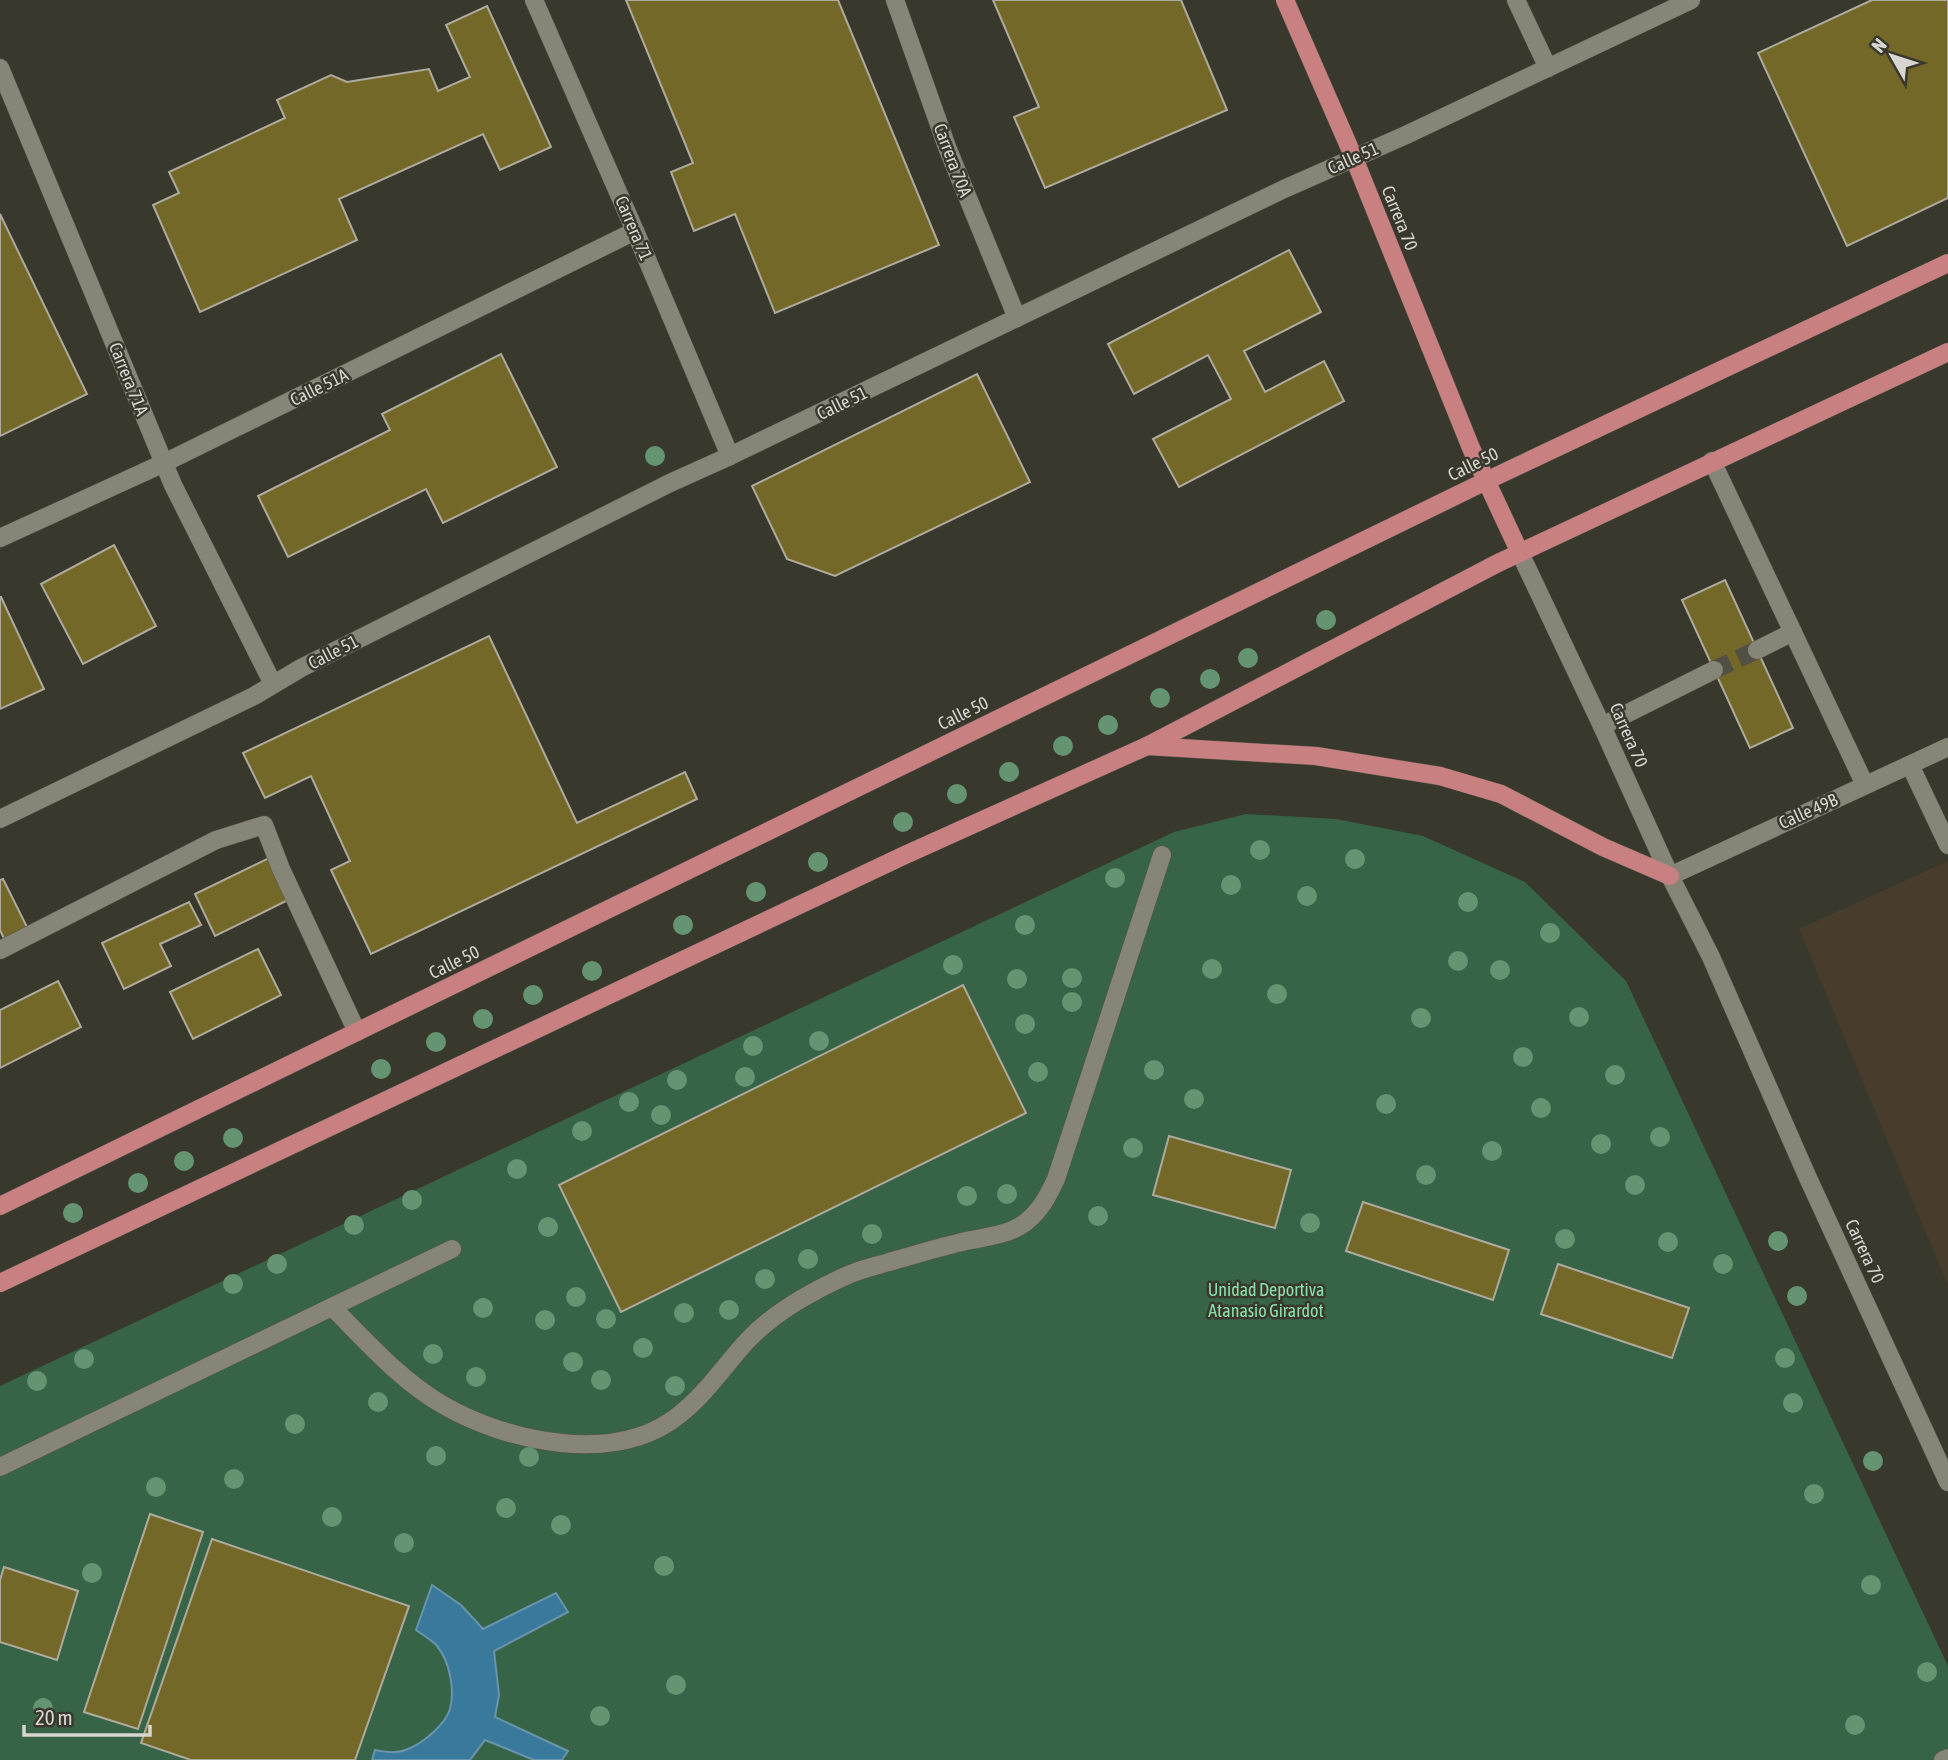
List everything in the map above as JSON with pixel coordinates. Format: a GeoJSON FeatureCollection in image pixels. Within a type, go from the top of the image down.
{"type":"FeatureCollection","features":[{"type":"Feature","properties":{"kind":"main road","name":"Carrera 70"},"geometry":{"type":"LineString","coordinates":[[1285,0],[1354,158],[1486,481],[1520,554]]}},
{"type":"Feature","properties":{"kind":"main road","name":"Calle 50"},"geometry":{"type":"LineString","coordinates":[[0,1206],[1486,481],[1948,263]]}},
{"type":"Feature","properties":{"kind":"main road"},"geometry":{"type":"LineString","coordinates":[[0,1283],[905,855],[1147,746],[1520,554],[1712,461],[1948,352]]}},
{"type":"Feature","properties":{"kind":"main road"},"geometry":{"type":"LineString","coordinates":[[1147,746],[1316,756],[1440,776],[1501,794],[1603,847],[1670,876]]}},
{"type":"Feature","properties":{"kind":"street","name":"Carrera 71"},"geometry":{"type":"LineString","coordinates":[[534,0],[730,456]]}},
{"type":"Feature","properties":{"kind":"street","name":"Carrera 70A"},"geometry":{"type":"LineString","coordinates":[[895,0],[947,147],[1017,318]]}},
{"type":"Feature","properties":{"kind":"street"},"geometry":{"type":"LineString","coordinates":[[1516,0],[1548,68]]}},
{"type":"Feature","properties":{"kind":"street","name":"Calle 51"},"geometry":{"type":"LineString","coordinates":[[0,819],[254,696],[301,668],[657,489],[1271,195],[1406,135],[1691,0]]}},
{"type":"Feature","properties":{"kind":"street","name":"Carrera 71A"},"geometry":{"type":"LineString","coordinates":[[0,68],[164,463],[272,684]]}},
{"type":"Feature","properties":{"kind":"street","name":"Calle 51A"},"geometry":{"type":"LineString","coordinates":[[0,538],[164,463],[635,230]]}},
{"type":"Feature","properties":{"kind":"street"},"geometry":{"type":"LineString","coordinates":[[1712,461],[1865,785]]}},
{"type":"Feature","properties":{"kind":"street","name":"Carrera 70"},"geometry":{"type":"LineString","coordinates":[[1520,554],[1670,876],[1711,957],[1808,1178],[1948,1482]]}},
{"type":"Feature","properties":{"kind":"street"},"geometry":{"type":"LineString","coordinates":[[1757,650],[1793,632]]}},
{"type":"Feature","properties":{"kind":"street"},"geometry":{"type":"LineString","coordinates":[[1602,726],[1714,670]]}},
{"type":"Feature","properties":{"kind":"street","name":"Calle 49B"},"geometry":{"type":"LineString","coordinates":[[1670,876],[1948,747]]}},
{"type":"Feature","properties":{"kind":"street"},"geometry":{"type":"LineString","coordinates":[[1910,765],[1948,845]]}},
{"type":"Feature","properties":{"kind":"street"},"geometry":{"type":"LineString","coordinates":[[0,950],[216,840],[264,825],[281,869],[357,1032]]}},
{"type":"Feature","properties":{"kind":"street"},"geometry":{"type":"LineString","coordinates":[[332,1307],[398,1373],[443,1405],[495,1429],[551,1442],[600,1445],[645,1434],[678,1417],[712,1384],[748,1339],[794,1301],[852,1273],[1004,1232],[1024,1224],[1042,1208],[1056,1179],[1162,855]]}},
{"type":"Feature","properties":{"kind":"street"},"geometry":{"type":"LineString","coordinates":[[0,1467],[452,1249]]}},
{"type":"Feature","properties":{"kind":"shaded area"},"geometry":{"type":"Polygon","coordinates":[[[1948,861],[1948,1285],[1799,929],[1948,861]]]}},
{"type":"Feature","properties":{"kind":"green space","name":"Unidad Deportiva Atanasio Girardot"},"geometry":{"type":"Polygon","coordinates":[[[1246,814],[1336,819],[1423,836],[1525,882],[1626,981],[1948,1666],[1948,1760],[0,1760],[0,1386],[1174,832],[1246,814]]]}},
{"type":"Feature","properties":{"kind":"water"},"geometry":{"type":"Polygon","coordinates":[[[432,1585],[461,1605],[483,1629],[556,1593],[568,1612],[494,1651],[499,1695],[495,1717],[568,1751],[562,1760],[534,1760],[485,1740],[470,1760],[372,1760],[375,1750],[400,1752],[420,1742],[433,1733],[450,1709],[452,1685],[445,1660],[435,1644],[416,1630],[432,1585]]]}},
{"type":"Feature","properties":{"kind":"building"},"geometry":{"type":"Polygon","coordinates":[[[626,0],[838,0],[939,245],[775,313],[735,214],[694,231],[671,172],[693,163],[626,0]]]}},
{"type":"Feature","properties":{"kind":"building"},"geometry":{"type":"Polygon","coordinates":[[[993,0],[1181,0],[1227,110],[1045,188],[1014,117],[1039,107],[993,0]]]}},
{"type":"Feature","properties":{"kind":"building"},"geometry":{"type":"Polygon","coordinates":[[[1872,0],[1948,0],[1948,198],[1847,246],[1758,53],[1872,0]]]}},
{"type":"Feature","properties":{"kind":"building"},"geometry":{"type":"Polygon","coordinates":[[[487,6],[551,147],[500,170],[483,134],[339,199],[357,240],[200,312],[153,205],[179,193],[169,172],[285,118],[277,100],[331,75],[347,82],[429,69],[438,91],[470,77],[446,25],[487,6]]]}},
{"type":"Feature","properties":{"kind":"building"},"geometry":{"type":"Polygon","coordinates":[[[0,214],[87,394],[0,436],[0,214]]]}},
{"type":"Feature","properties":{"kind":"building"},"geometry":{"type":"Polygon","coordinates":[[[1289,250],[1321,312],[1244,351],[1265,392],[1324,361],[1344,401],[1179,487],[1153,439],[1231,399],[1208,355],[1134,394],[1108,344],[1289,250]]]}},
{"type":"Feature","properties":{"kind":"building"},"geometry":{"type":"Polygon","coordinates":[[[501,354],[557,467],[443,523],[426,489],[288,557],[258,496],[390,430],[382,414],[501,354]]]}},
{"type":"Feature","properties":{"kind":"building"},"geometry":{"type":"Polygon","coordinates":[[[977,374],[1030,482],[835,576],[787,559],[752,486],[977,374]]]}},
{"type":"Feature","properties":{"kind":"building"},"geometry":{"type":"Polygon","coordinates":[[[114,545],[156,626],[83,664],[41,584],[114,545]]]}},
{"type":"Feature","properties":{"kind":"building"},"geometry":{"type":"Polygon","coordinates":[[[1725,580],[1793,728],[1750,748],[1682,600],[1725,580]]]}},
{"type":"Feature","properties":{"kind":"building"},"geometry":{"type":"Polygon","coordinates":[[[0,597],[44,689],[0,709],[0,597]]]}},
{"type":"Feature","properties":{"kind":"building"},"geometry":{"type":"Polygon","coordinates":[[[489,636],[577,823],[685,772],[697,799],[371,954],[331,870],[350,861],[311,776],[265,798],[243,753],[489,636]]]}},
{"type":"Feature","properties":{"kind":"building"},"geometry":{"type":"Polygon","coordinates":[[[269,858],[288,900],[215,936],[195,894],[269,858]]]}},
{"type":"Feature","properties":{"kind":"building"},"geometry":{"type":"Polygon","coordinates":[[[3,879],[29,931],[6,943],[0,930],[0,880],[3,879]]]}},
{"type":"Feature","properties":{"kind":"building"},"geometry":{"type":"Polygon","coordinates":[[[189,902],[201,925],[160,944],[171,966],[124,989],[102,943],[189,902]]]}},
{"type":"Feature","properties":{"kind":"building"},"geometry":{"type":"Polygon","coordinates":[[[258,949],[281,995],[193,1039],[170,992],[258,949]]]}},
{"type":"Feature","properties":{"kind":"building"},"geometry":{"type":"Polygon","coordinates":[[[58,981],[81,1027],[0,1068],[0,1010],[58,981]]]}},
{"type":"Feature","properties":{"kind":"building"},"geometry":{"type":"Polygon","coordinates":[[[963,985],[1026,1113],[621,1312],[559,1185],[963,985]]]}},
{"type":"Feature","properties":{"kind":"building"},"geometry":{"type":"Polygon","coordinates":[[[1169,1136],[1291,1170],[1275,1228],[1153,1195],[1169,1136]]]}},
{"type":"Feature","properties":{"kind":"building"},"geometry":{"type":"Polygon","coordinates":[[[1363,1202],[1509,1250],[1493,1300],[1346,1251],[1363,1202]]]}},
{"type":"Feature","properties":{"kind":"building"},"geometry":{"type":"Polygon","coordinates":[[[1558,1264],[1689,1308],[1672,1358],[1541,1314],[1558,1264]]]}},
{"type":"Feature","properties":{"kind":"building"},"geometry":{"type":"Polygon","coordinates":[[[150,1514],[203,1532],[138,1729],[84,1712],[150,1514]]]}},
{"type":"Feature","properties":{"kind":"building"},"geometry":{"type":"Polygon","coordinates":[[[212,1539],[409,1606],[355,1760],[191,1760],[141,1743],[212,1539]]]}},
{"type":"Feature","properties":{"kind":"building"},"geometry":{"type":"Polygon","coordinates":[[[4,1567],[78,1591],[57,1660],[0,1642],[0,1580],[4,1567]]]}},
{"type":"Feature","properties":{"kind":"tunnel"},"geometry":{"type":"LineString","coordinates":[[1714,670],[1757,650]]}}]}
